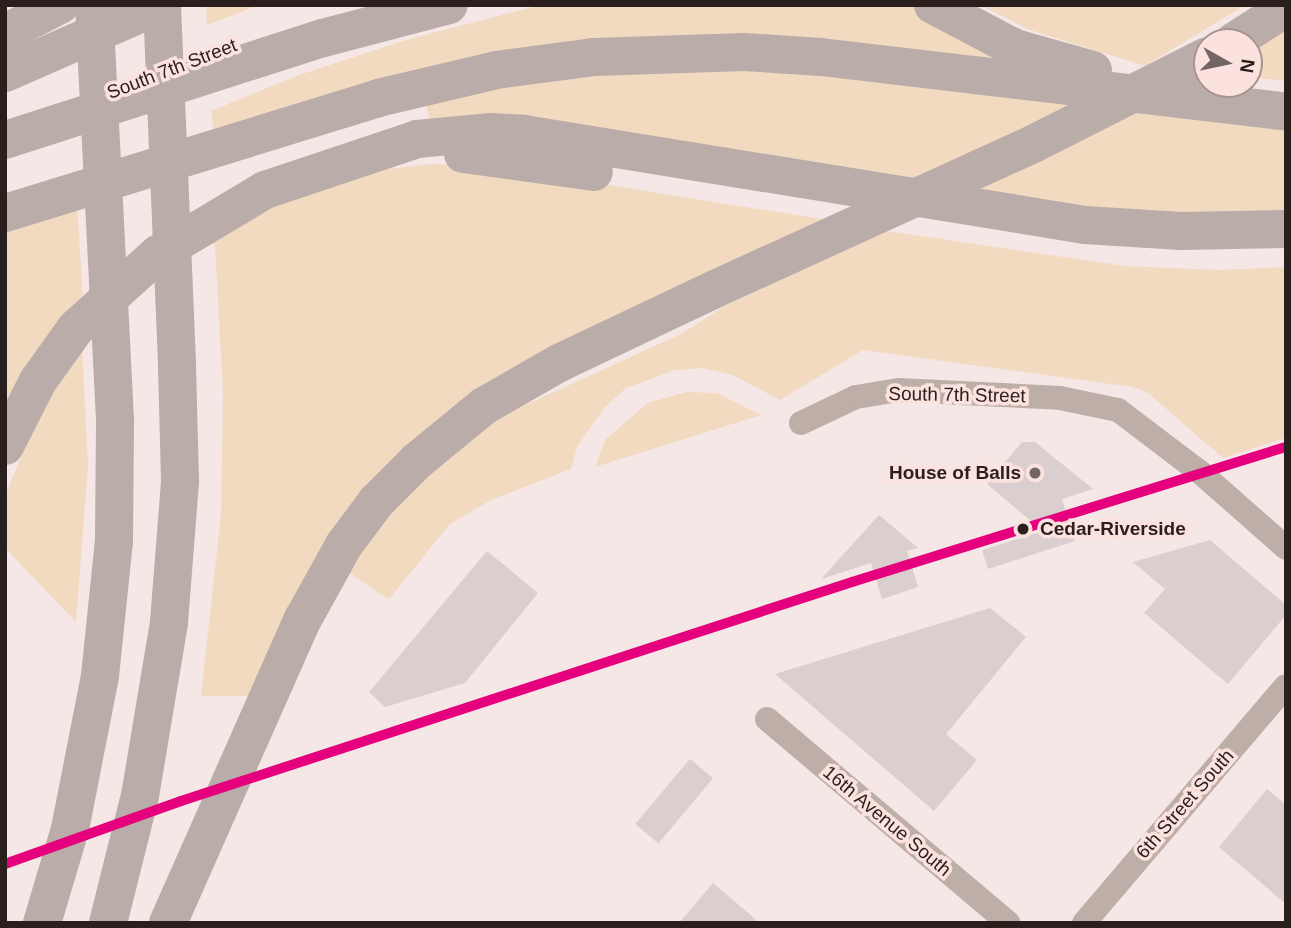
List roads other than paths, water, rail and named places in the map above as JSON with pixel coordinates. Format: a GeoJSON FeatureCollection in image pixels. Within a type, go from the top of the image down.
{"type":"FeatureCollection","features":[{"type":"Feature","properties":{"kind":"highway"},"geometry":{"type":"LineString","coordinates":[[5,33],[60,5]]}},
{"type":"Feature","properties":{"kind":"highway"},"geometry":{"type":"LineString","coordinates":[[42,923],[80,785],[106,626],[116,498],[115,419],[94,5]]}},
{"type":"Feature","properties":{"kind":"highway"},"geometry":{"type":"LineString","coordinates":[[5,73],[162,5],[180,481],[169,622],[139,796],[108,923]]}},
{"type":"Feature","properties":{"kind":"highway","name":"South 7th Street"},"geometry":{"type":"LineString","coordinates":[[5,132],[339,5]]}},
{"type":"Feature","properties":{"kind":"highway"},"geometry":{"type":"LineString","coordinates":[[5,140],[323,38],[449,5]]}},
{"type":"Feature","properties":{"kind":"highway"},"geometry":{"type":"LineString","coordinates":[[933,5],[984,35],[1046,57],[1150,84],[1286,105]]}},
{"type":"Feature","properties":{"kind":"highway"},"geometry":{"type":"LineString","coordinates":[[1255,28],[1286,8]]}},
{"type":"Feature","properties":{"kind":"highway"},"geometry":{"type":"LineString","coordinates":[[5,213],[378,98],[496,70],[595,57],[744,52],[821,57],[1286,112]]}},
{"type":"Feature","properties":{"kind":"highway"},"geometry":{"type":"LineString","coordinates":[[168,923],[288,651],[352,534],[376,502],[438,442],[484,406],[559,363],[1033,144],[1193,63]]}},
{"type":"Feature","properties":{"kind":"highway"},"geometry":{"type":"LineString","coordinates":[[5,446],[38,381],[76,328],[158,254],[265,190],[417,139],[452,134],[524,134],[1086,225],[1181,231],[1286,229]]}},
{"type":"Feature","properties":{"kind":"highway"},"geometry":{"type":"LineString","coordinates":[[384,152],[446,152],[563,167],[1122,255],[1286,256]]}},
{"type":"Feature","properties":{"kind":"street","name":"South 7th Street"},"geometry":{"type":"LineString","coordinates":[[801,423],[856,397],[899,390],[1060,398],[1118,410],[1201,472],[1286,548]]}},
{"type":"Feature","properties":{"kind":"street","name":"6th Street South"},"geometry":{"type":"LineString","coordinates":[[1084,923],[1286,686]]}},
{"type":"Feature","properties":{"kind":"street","name":"16th Avenue South"},"geometry":{"type":"LineString","coordinates":[[767,719],[1008,923]]}},
{"type":"Feature","properties":{"kind":"place","name":"House of Balls"},"geometry":{"type":"Point","coordinates":[1035,473]}},
{"type":"Feature","properties":{"kind":"place","name":"Cedar-Riverside"},"geometry":{"type":"Point","coordinates":[1023,529]}}]}
